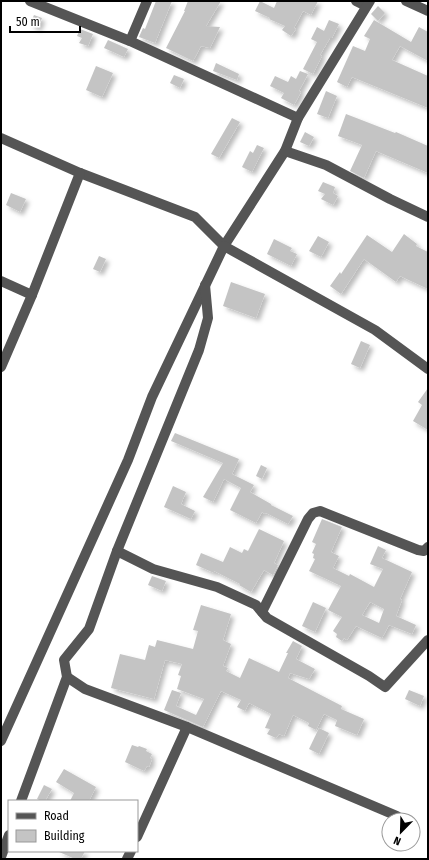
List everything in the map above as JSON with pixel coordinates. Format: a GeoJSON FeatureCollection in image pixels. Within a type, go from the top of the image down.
{"type":"FeatureCollection","features":[{"type":"Feature","properties":{"kind":"street"},"geometry":{"type":"LineString","coordinates":[[30,1],[130,41],[298,118]]}},
{"type":"Feature","properties":{"kind":"street"},"geometry":{"type":"LineString","coordinates":[[130,41],[147,1]]}},
{"type":"Feature","properties":{"kind":"street"},"geometry":{"type":"LineString","coordinates":[[1,741],[128,460],[152,397],[205,285],[224,246],[285,151],[298,118],[368,3],[356,1]]}},
{"type":"Feature","properties":{"kind":"street"},"geometry":{"type":"LineString","coordinates":[[406,1],[428,11]]}},
{"type":"Feature","properties":{"kind":"street"},"geometry":{"type":"LineString","coordinates":[[1,138],[80,173],[195,217],[224,246],[375,330],[428,369]]}},
{"type":"Feature","properties":{"kind":"street"},"geometry":{"type":"LineString","coordinates":[[285,151],[326,165],[390,199],[428,217]]}},
{"type":"Feature","properties":{"kind":"street"},"geometry":{"type":"LineString","coordinates":[[1,367],[32,295],[80,173]]}},
{"type":"Feature","properties":{"kind":"street"},"geometry":{"type":"LineString","coordinates":[[1,281],[32,295]]}},
{"type":"Feature","properties":{"kind":"street"},"geometry":{"type":"LineString","coordinates":[[21,800],[67,677],[64,660],[88,629],[117,551],[199,350],[208,318],[205,285]]}},
{"type":"Feature","properties":{"kind":"street"},"geometry":{"type":"LineString","coordinates":[[262,612],[308,519],[313,512],[320,511],[418,550],[424,550],[428,547]]}},
{"type":"Feature","properties":{"kind":"street"},"geometry":{"type":"LineString","coordinates":[[117,551],[153,569],[217,587],[256,605],[267,618],[369,676],[385,687],[428,640]]}},
{"type":"Feature","properties":{"kind":"street"},"geometry":{"type":"LineString","coordinates":[[67,677],[84,689],[187,727],[388,812]]}},
{"type":"Feature","properties":{"kind":"street"},"geometry":{"type":"LineString","coordinates":[[138,835],[187,727]]}},
{"type":"Feature","properties":{"kind":"street"},"geometry":{"type":"LineString","coordinates":[[1,857],[8,838]]}},
{"type":"Feature","properties":{"kind":"building"},"geometry":{"type":"Polygon","coordinates":[[[156,1],[172,1],[155,43],[139,37],[143,28],[145,29],[156,1]]]}},
{"type":"Feature","properties":{"kind":"building"},"geometry":{"type":"Polygon","coordinates":[[[188,1],[221,1],[206,26],[220,27],[210,48],[201,46],[193,61],[166,48],[185,11],[188,1]]]}},
{"type":"Feature","properties":{"kind":"building"},"geometry":{"type":"Polygon","coordinates":[[[260,1],[274,8],[277,1],[318,1],[311,15],[303,11],[294,28],[296,29],[291,36],[282,30],[285,26],[255,11],[260,1]]]}},
{"type":"Feature","properties":{"kind":"building"},"geometry":{"type":"Polygon","coordinates":[[[378,6],[385,13],[378,21],[371,14],[378,6]]]}},
{"type":"Feature","properties":{"kind":"building"},"geometry":{"type":"Polygon","coordinates":[[[34,15],[42,18],[38,28],[30,24],[34,15]]]}},
{"type":"Feature","properties":{"kind":"building"},"geometry":{"type":"Polygon","coordinates":[[[329,20],[339,24],[332,38],[330,38],[320,55],[322,56],[313,74],[303,69],[317,42],[311,39],[317,27],[324,31],[329,20]]]}},
{"type":"Feature","properties":{"kind":"building"},"geometry":{"type":"Polygon","coordinates":[[[374,20],[411,42],[419,27],[428,32],[428,61],[400,46],[392,60],[428,76],[428,108],[352,77],[347,87],[337,82],[353,46],[365,51],[370,39],[364,36],[374,20]]]}},
{"type":"Feature","properties":{"kind":"building"},"geometry":{"type":"Polygon","coordinates":[[[80,29],[93,34],[88,46],[79,43],[82,38],[77,36],[80,29]]]}},
{"type":"Feature","properties":{"kind":"building"},"geometry":{"type":"Polygon","coordinates":[[[108,40],[128,49],[124,57],[104,48],[108,40]]]}},
{"type":"Feature","properties":{"kind":"building"},"geometry":{"type":"Polygon","coordinates":[[[216,63],[239,74],[237,80],[213,71],[216,63]]]}},
{"type":"Feature","properties":{"kind":"building"},"geometry":{"type":"Polygon","coordinates":[[[96,66],[113,73],[102,97],[86,90],[96,66]]]}},
{"type":"Feature","properties":{"kind":"building"},"geometry":{"type":"Polygon","coordinates":[[[300,71],[308,74],[299,91],[301,92],[294,105],[281,98],[284,93],[270,86],[275,76],[288,82],[291,76],[296,79],[300,71]]]}},
{"type":"Feature","properties":{"kind":"building"},"geometry":{"type":"Polygon","coordinates":[[[174,75],[184,79],[180,88],[170,83],[174,75]]]}},
{"type":"Feature","properties":{"kind":"building"},"geometry":{"type":"Polygon","coordinates":[[[326,91],[337,96],[328,118],[317,114],[326,91]]]}},
{"type":"Feature","properties":{"kind":"building"},"geometry":{"type":"Polygon","coordinates":[[[346,114],[395,133],[396,132],[428,146],[428,173],[376,151],[364,178],[350,171],[362,145],[338,136],[346,114]]]}},
{"type":"Feature","properties":{"kind":"building"},"geometry":{"type":"Polygon","coordinates":[[[232,118],[240,122],[219,158],[211,154],[232,118]]]}},
{"type":"Feature","properties":{"kind":"building"},"geometry":{"type":"Polygon","coordinates":[[[305,132],[314,137],[309,146],[300,142],[305,132]]]}},
{"type":"Feature","properties":{"kind":"building"},"geometry":{"type":"Polygon","coordinates":[[[257,145],[264,148],[252,172],[242,167],[250,151],[253,153],[257,145]]]}},
{"type":"Feature","properties":{"kind":"building"},"geometry":{"type":"Polygon","coordinates":[[[323,182],[335,187],[333,193],[338,196],[333,205],[321,199],[325,194],[318,191],[323,182]]]}},
{"type":"Feature","properties":{"kind":"building"},"geometry":{"type":"Polygon","coordinates":[[[11,193],[26,199],[20,212],[6,205],[11,193]]]}},
{"type":"Feature","properties":{"kind":"building"},"geometry":{"type":"Polygon","coordinates":[[[404,234],[417,244],[416,246],[428,252],[428,289],[400,276],[396,282],[364,259],[341,294],[330,286],[340,272],[341,274],[367,235],[392,252],[404,234]]]}},
{"type":"Feature","properties":{"kind":"building"},"geometry":{"type":"Polygon","coordinates":[[[318,236],[329,242],[321,257],[309,251],[318,236]]]}},
{"type":"Feature","properties":{"kind":"building"},"geometry":{"type":"Polygon","coordinates":[[[274,239],[292,248],[290,251],[297,254],[291,266],[267,254],[274,239]]]}},
{"type":"Feature","properties":{"kind":"building"},"geometry":{"type":"Polygon","coordinates":[[[99,256],[106,259],[100,272],[93,269],[99,256]]]}},
{"type":"Feature","properties":{"kind":"building"},"geometry":{"type":"Polygon","coordinates":[[[231,282],[265,294],[256,318],[223,306],[231,282]]]}},
{"type":"Feature","properties":{"kind":"building"},"geometry":{"type":"Polygon","coordinates":[[[361,341],[370,345],[360,368],[351,364],[361,341]]]}},
{"type":"Feature","properties":{"kind":"building"},"geometry":{"type":"Polygon","coordinates":[[[428,388],[428,430],[413,421],[422,405],[418,402],[428,388]]]}},
{"type":"Feature","properties":{"kind":"building"},"geometry":{"type":"Polygon","coordinates":[[[175,433],[239,459],[232,474],[254,485],[250,492],[293,516],[288,524],[262,512],[256,523],[230,510],[241,488],[224,479],[213,502],[203,497],[223,463],[171,441],[175,433]]]}},
{"type":"Feature","properties":{"kind":"building"},"geometry":{"type":"Polygon","coordinates":[[[261,465],[267,468],[262,479],[256,476],[261,465]]]}},
{"type":"Feature","properties":{"kind":"building"},"geometry":{"type":"Polygon","coordinates":[[[173,486],[186,492],[181,504],[195,511],[191,519],[164,507],[173,486]]]}},
{"type":"Feature","properties":{"kind":"building"},"geometry":{"type":"Polygon","coordinates":[[[322,519],[342,527],[331,552],[339,556],[333,568],[349,576],[350,574],[374,587],[383,569],[370,564],[378,546],[386,550],[382,558],[412,572],[400,599],[402,600],[396,616],[416,625],[412,634],[389,625],[382,638],[356,626],[347,640],[344,638],[342,641],[336,637],[337,634],[333,631],[342,617],[328,610],[341,586],[309,571],[315,559],[313,558],[314,554],[312,553],[316,544],[312,542],[322,519]],[[370,602],[362,615],[379,623],[384,609],[370,602]]]}},
{"type":"Feature","properties":{"kind":"building"},"geometry":{"type":"Polygon","coordinates":[[[259,529],[284,541],[274,563],[278,565],[273,575],[264,570],[251,592],[239,585],[240,584],[214,571],[214,573],[196,565],[201,553],[223,562],[230,547],[242,553],[244,549],[248,551],[259,529]]]}},
{"type":"Feature","properties":{"kind":"building"},"geometry":{"type":"Polygon","coordinates":[[[152,576],[166,581],[162,591],[148,585],[152,576]]]}},
{"type":"Feature","properties":{"kind":"building"},"geometry":{"type":"Polygon","coordinates":[[[313,602],[326,608],[315,632],[302,626],[313,602]]]}},
{"type":"Feature","properties":{"kind":"building"},"geometry":{"type":"Polygon","coordinates":[[[201,605],[231,614],[223,640],[231,644],[223,666],[228,668],[226,671],[240,678],[249,658],[279,672],[288,653],[286,653],[293,641],[302,646],[296,659],[315,669],[309,679],[290,673],[288,678],[342,706],[341,709],[364,719],[357,735],[335,726],[337,720],[324,714],[316,730],[308,726],[309,723],[293,715],[284,736],[279,734],[276,738],[267,734],[270,729],[265,728],[271,714],[249,703],[245,711],[237,707],[241,700],[221,691],[203,727],[164,710],[172,690],[181,693],[176,706],[196,715],[204,699],[177,689],[181,676],[178,675],[182,664],[165,660],[154,699],[111,688],[120,654],[145,660],[149,645],[155,647],[157,640],[193,649],[198,631],[193,630],[201,605]]]}},
{"type":"Feature","properties":{"kind":"building"},"geometry":{"type":"Polygon","coordinates":[[[409,690],[424,696],[420,706],[405,699],[409,690]]]}},
{"type":"Feature","properties":{"kind":"building"},"geometry":{"type":"Polygon","coordinates":[[[319,728],[329,733],[319,754],[309,749],[319,728]]]}},
{"type":"Feature","properties":{"kind":"building"},"geometry":{"type":"Polygon","coordinates":[[[132,745],[147,749],[146,751],[152,754],[149,767],[147,766],[144,771],[125,762],[132,745]]]}},
{"type":"Feature","properties":{"kind":"building"},"geometry":{"type":"Polygon","coordinates":[[[64,769],[96,787],[90,800],[70,800],[74,793],[56,782],[64,769]]]}},
{"type":"Feature","properties":{"kind":"building"},"geometry":{"type":"Polygon","coordinates":[[[44,785],[52,789],[46,800],[37,799],[44,785]]]}},
{"type":"Feature","properties":{"kind":"building"},"geometry":{"type":"Polygon","coordinates":[[[59,852],[84,852],[81,859],[75,859],[59,852]]]}}]}
